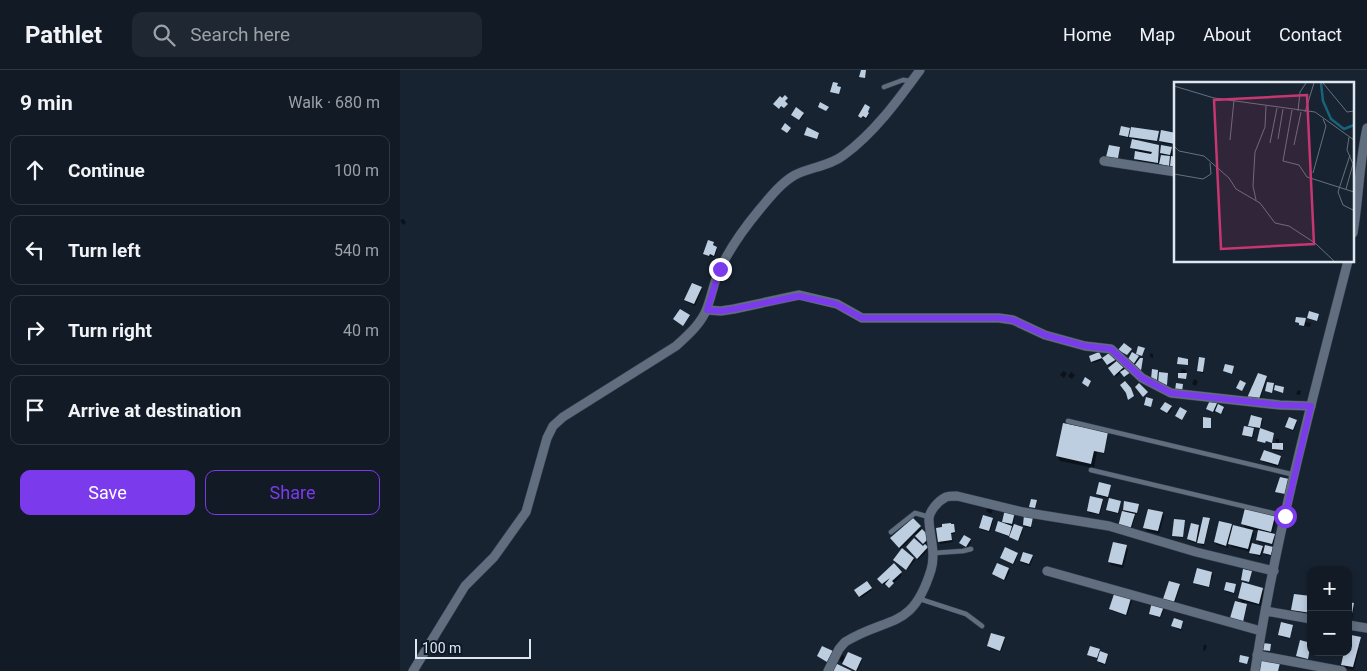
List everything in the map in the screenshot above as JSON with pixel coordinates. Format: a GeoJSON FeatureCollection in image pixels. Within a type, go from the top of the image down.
{"type":"FeatureCollection","features":[{"type":"Feature","properties":{"kind":"street"},"geometry":{"type":"LineString","coordinates":[[413,671],[465,586],[494,557],[526,512],[553,426],[563,417],[676,346],[688,335],[707,310],[720,269],[739,238],[766,203],[785,182],[796,174],[822,166],[843,156],[878,123],[920,70]]}},
{"type":"Feature","properties":{"kind":"street"},"geometry":{"type":"LineString","coordinates":[[1354,222],[1361,154],[1367,128]]}},
{"type":"Feature","properties":{"kind":"street"},"geometry":{"type":"LineString","coordinates":[[1104,162],[1174,172]]}},
{"type":"Feature","properties":{"kind":"street"},"geometry":{"type":"LineString","coordinates":[[1255,671],[1261,631],[1285,516],[1348,262]]}},
{"type":"Feature","properties":{"kind":"street"},"geometry":{"type":"LineString","coordinates":[[707,310],[721,311],[799,296],[836,304],[862,318],[999,318],[1013,320],[1045,335],[1085,346],[1111,349],[1142,378],[1171,393],[1280,405],[1311,406]]}},
{"type":"Feature","properties":{"kind":"street"},"geometry":{"type":"LineString","coordinates":[[828,671],[839,649],[845,642],[902,617],[920,599],[931,569],[934,553],[929,517],[935,506],[947,496],[957,496],[1022,512],[1109,526],[1196,552],[1274,571]]}},
{"type":"Feature","properties":{"kind":"street"},"geometry":{"type":"LineString","coordinates":[[1047,570],[1261,631]]}},
{"type":"Feature","properties":{"kind":"street"},"geometry":{"type":"LineString","coordinates":[[1266,611],[1307,618]]}},
{"type":"Feature","properties":{"kind":"street"},"geometry":{"type":"LineString","coordinates":[[1352,626],[1367,628]]}},
{"type":"Feature","properties":{"kind":"street"},"geometry":{"type":"LineString","coordinates":[[1257,654],[1342,671]]}},
{"type":"Feature","properties":{"kind":"lane"},"geometry":{"type":"LineString","coordinates":[[884,86],[903,80],[912,81]]}},
{"type":"Feature","properties":{"kind":"lane"},"geometry":{"type":"LineString","coordinates":[[1068,421],[1295,475]]}},
{"type":"Feature","properties":{"kind":"lane"},"geometry":{"type":"LineString","coordinates":[[1091,470],[1285,516]]}},
{"type":"Feature","properties":{"kind":"lane"},"geometry":{"type":"LineString","coordinates":[[891,532],[915,514],[929,517]]}},
{"type":"Feature","properties":{"kind":"lane"},"geometry":{"type":"LineString","coordinates":[[934,553],[971,549]]}},
{"type":"Feature","properties":{"kind":"lane"},"geometry":{"type":"LineString","coordinates":[[920,599],[966,614],[982,626]]}},
{"type":"Feature","properties":{"kind":"building"},"geometry":{"type":"Polygon","coordinates":[[[861,70],[866,70],[865,78],[859,77],[861,70]]]}},
{"type":"Feature","properties":{"kind":"building"},"geometry":{"type":"Polygon","coordinates":[[[833,82],[838,83],[837,86],[841,87],[839,94],[830,92],[833,82]]]}},
{"type":"Feature","properties":{"kind":"building"},"geometry":{"type":"Polygon","coordinates":[[[785,95],[788,98],[785,101],[788,104],[784,108],[781,106],[779,109],[773,104],[780,96],[782,98],[785,95]]]}},
{"type":"Feature","properties":{"kind":"building"},"geometry":{"type":"Polygon","coordinates":[[[820,102],[829,107],[826,111],[818,107],[820,102]]]}},
{"type":"Feature","properties":{"kind":"building"},"geometry":{"type":"Polygon","coordinates":[[[865,104],[870,107],[869,113],[866,118],[863,116],[861,118],[858,116],[865,104]]]}},
{"type":"Feature","properties":{"kind":"building"},"geometry":{"type":"Polygon","coordinates":[[[796,107],[804,113],[799,120],[791,115],[796,107]]]}},
{"type":"Feature","properties":{"kind":"building"},"geometry":{"type":"Polygon","coordinates":[[[785,123],[791,128],[787,133],[781,129],[785,123]]]}},
{"type":"Feature","properties":{"kind":"building"},"geometry":{"type":"Polygon","coordinates":[[[1121,126],[1130,128],[1128,137],[1119,135],[1121,126]]]}},
{"type":"Feature","properties":{"kind":"building"},"geometry":{"type":"Polygon","coordinates":[[[807,127],[819,133],[817,139],[804,135],[807,127]]]}},
{"type":"Feature","properties":{"kind":"building"},"geometry":{"type":"Polygon","coordinates":[[[1131,127],[1159,131],[1157,141],[1129,137],[1131,127]]]}},
{"type":"Feature","properties":{"kind":"building"},"geometry":{"type":"Polygon","coordinates":[[[1161,130],[1174,133],[1174,144],[1159,141],[1161,130]]]}},
{"type":"Feature","properties":{"kind":"building"},"geometry":{"type":"Polygon","coordinates":[[[1132,139],[1159,145],[1158,163],[1134,159],[1135,151],[1151,154],[1152,152],[1130,148],[1132,139]]]}},
{"type":"Feature","properties":{"kind":"building"},"geometry":{"type":"Polygon","coordinates":[[[1109,145],[1120,147],[1118,158],[1114,158],[1113,163],[1102,161],[1103,156],[1106,157],[1109,145]]]}},
{"type":"Feature","properties":{"kind":"building"},"geometry":{"type":"Polygon","coordinates":[[[1161,145],[1172,147],[1170,155],[1160,153],[1161,145]]]}},
{"type":"Feature","properties":{"kind":"building"},"geometry":{"type":"Polygon","coordinates":[[[1161,155],[1170,156],[1169,166],[1159,164],[1161,155]]]}},
{"type":"Feature","properties":{"kind":"building"},"geometry":{"type":"Polygon","coordinates":[[[1171,156],[1174,157],[1174,167],[1170,166],[1171,156]]]}},
{"type":"Feature","properties":{"kind":"building"},"geometry":{"type":"Polygon","coordinates":[[[708,240],[714,242],[713,245],[717,247],[714,256],[703,254],[708,240]]]}},
{"type":"Feature","properties":{"kind":"building"},"geometry":{"type":"Polygon","coordinates":[[[692,283],[702,287],[694,304],[684,300],[692,283]]]}},
{"type":"Feature","properties":{"kind":"building"},"geometry":{"type":"Polygon","coordinates":[[[680,309],[690,315],[683,326],[673,319],[680,309]]]}},
{"type":"Feature","properties":{"kind":"building"},"geometry":{"type":"Polygon","coordinates":[[[1309,311],[1319,314],[1317,321],[1307,318],[1309,311]]]}},
{"type":"Feature","properties":{"kind":"building"},"geometry":{"type":"Polygon","coordinates":[[[1296,317],[1306,318],[1304,326],[1295,322],[1296,317]]]}},
{"type":"Feature","properties":{"kind":"building"},"geometry":{"type":"Polygon","coordinates":[[[1124,343],[1132,349],[1127,355],[1118,350],[1124,343]]]}},
{"type":"Feature","properties":{"kind":"building"},"geometry":{"type":"Polygon","coordinates":[[[1138,346],[1145,348],[1142,356],[1136,354],[1138,346]]]}},
{"type":"Feature","properties":{"kind":"building"},"geometry":{"type":"Polygon","coordinates":[[[1112,351],[1117,359],[1107,365],[1102,358],[1112,351]]]}},
{"type":"Feature","properties":{"kind":"building"},"geometry":{"type":"Polygon","coordinates":[[[1099,352],[1102,358],[1091,362],[1089,356],[1099,352]]]}},
{"type":"Feature","properties":{"kind":"building"},"geometry":{"type":"Polygon","coordinates":[[[1132,352],[1139,356],[1133,365],[1127,361],[1132,352]]]}},
{"type":"Feature","properties":{"kind":"building"},"geometry":{"type":"Polygon","coordinates":[[[1178,357],[1188,359],[1188,365],[1177,364],[1178,357]]]}},
{"type":"Feature","properties":{"kind":"building"},"geometry":{"type":"Polygon","coordinates":[[[1199,357],[1205,358],[1203,372],[1197,371],[1199,357]]]}},
{"type":"Feature","properties":{"kind":"building"},"geometry":{"type":"Polygon","coordinates":[[[1140,358],[1143,358],[1141,371],[1134,366],[1140,358]]]}},
{"type":"Feature","properties":{"kind":"building"},"geometry":{"type":"Polygon","coordinates":[[[1119,359],[1125,366],[1114,376],[1108,368],[1119,359]]]}},
{"type":"Feature","properties":{"kind":"building"},"geometry":{"type":"Polygon","coordinates":[[[1225,364],[1234,366],[1232,374],[1223,371],[1225,364]]]}},
{"type":"Feature","properties":{"kind":"building"},"geometry":{"type":"Polygon","coordinates":[[[1128,367],[1131,372],[1124,377],[1120,372],[1128,367]]]}},
{"type":"Feature","properties":{"kind":"building"},"geometry":{"type":"Polygon","coordinates":[[[1152,369],[1158,370],[1157,380],[1151,379],[1152,369]]]}},
{"type":"Feature","properties":{"kind":"building"},"geometry":{"type":"Polygon","coordinates":[[[1159,372],[1168,373],[1167,385],[1158,384],[1159,372]]]}},
{"type":"Feature","properties":{"kind":"building"},"geometry":{"type":"Polygon","coordinates":[[[1178,373],[1187,373],[1186,379],[1178,378],[1178,373]]]}},
{"type":"Feature","properties":{"kind":"building"},"geometry":{"type":"Polygon","coordinates":[[[1258,373],[1267,376],[1258,402],[1247,398],[1258,373]]]}},
{"type":"Feature","properties":{"kind":"building"},"geometry":{"type":"Polygon","coordinates":[[[1085,377],[1091,381],[1088,387],[1082,383],[1085,377]]]}},
{"type":"Feature","properties":{"kind":"building"},"geometry":{"type":"Polygon","coordinates":[[[1240,380],[1246,383],[1242,391],[1236,388],[1240,380]]]}},
{"type":"Feature","properties":{"kind":"building"},"geometry":{"type":"Polygon","coordinates":[[[1125,381],[1131,388],[1134,396],[1128,400],[1126,393],[1120,385],[1125,381]]]}},
{"type":"Feature","properties":{"kind":"building"},"geometry":{"type":"Polygon","coordinates":[[[1267,382],[1274,383],[1272,393],[1265,391],[1267,382]]]}},
{"type":"Feature","properties":{"kind":"building"},"geometry":{"type":"Polygon","coordinates":[[[1139,383],[1148,392],[1143,397],[1135,387],[1139,383]]]}},
{"type":"Feature","properties":{"kind":"building"},"geometry":{"type":"Polygon","coordinates":[[[1176,383],[1183,384],[1182,392],[1175,391],[1176,383]]]}},
{"type":"Feature","properties":{"kind":"building"},"geometry":{"type":"Polygon","coordinates":[[[1275,385],[1284,387],[1283,393],[1274,390],[1275,385]]]}},
{"type":"Feature","properties":{"kind":"building"},"geometry":{"type":"Polygon","coordinates":[[[1146,397],[1153,399],[1151,407],[1144,405],[1146,397]]]}},
{"type":"Feature","properties":{"kind":"building"},"geometry":{"type":"Polygon","coordinates":[[[1210,400],[1217,403],[1213,412],[1206,409],[1210,400]]]}},
{"type":"Feature","properties":{"kind":"building"},"geometry":{"type":"Polygon","coordinates":[[[1165,402],[1172,406],[1167,413],[1160,409],[1165,402]]]}},
{"type":"Feature","properties":{"kind":"building"},"geometry":{"type":"Polygon","coordinates":[[[1218,404],[1224,407],[1221,414],[1215,411],[1218,404]]]}},
{"type":"Feature","properties":{"kind":"building"},"geometry":{"type":"Polygon","coordinates":[[[1180,407],[1187,411],[1182,420],[1175,416],[1180,407]]]}},
{"type":"Feature","properties":{"kind":"building"},"geometry":{"type":"Polygon","coordinates":[[[1251,415],[1262,418],[1260,428],[1248,426],[1251,415]]]}},
{"type":"Feature","properties":{"kind":"building"},"geometry":{"type":"Polygon","coordinates":[[[1203,417],[1211,418],[1211,428],[1203,428],[1203,417]]]}},
{"type":"Feature","properties":{"kind":"building"},"geometry":{"type":"Polygon","coordinates":[[[1289,417],[1297,420],[1293,430],[1285,427],[1289,417]]]}},
{"type":"Feature","properties":{"kind":"building"},"geometry":{"type":"Polygon","coordinates":[[[1063,423],[1108,432],[1104,453],[1094,451],[1091,464],[1056,456],[1063,423]]]}},
{"type":"Feature","properties":{"kind":"building"},"geometry":{"type":"Polygon","coordinates":[[[1244,426],[1254,428],[1252,437],[1242,435],[1244,426]]]}},
{"type":"Feature","properties":{"kind":"building"},"geometry":{"type":"Polygon","coordinates":[[[1260,428],[1274,433],[1272,443],[1257,441],[1260,428]]]}},
{"type":"Feature","properties":{"kind":"building"},"geometry":{"type":"Polygon","coordinates":[[[1272,443],[1283,443],[1283,450],[1272,449],[1272,443]]]}},
{"type":"Feature","properties":{"kind":"building"},"geometry":{"type":"Polygon","coordinates":[[[1264,450],[1281,456],[1278,465],[1260,460],[1264,450]]]}},
{"type":"Feature","properties":{"kind":"building"},"geometry":{"type":"Polygon","coordinates":[[[1280,477],[1289,479],[1285,494],[1275,492],[1280,477]]]}},
{"type":"Feature","properties":{"kind":"building"},"geometry":{"type":"Polygon","coordinates":[[[1099,482],[1111,485],[1108,497],[1096,494],[1099,482]]]}},
{"type":"Feature","properties":{"kind":"building"},"geometry":{"type":"Polygon","coordinates":[[[1090,496],[1103,499],[1099,514],[1087,511],[1090,496]]]}},
{"type":"Feature","properties":{"kind":"building"},"geometry":{"type":"Polygon","coordinates":[[[1109,498],[1121,501],[1118,513],[1106,510],[1109,498]]]}},
{"type":"Feature","properties":{"kind":"building"},"geometry":{"type":"Polygon","coordinates":[[[1031,499],[1037,500],[1035,508],[1029,507],[1031,499]]]}},
{"type":"Feature","properties":{"kind":"building"},"geometry":{"type":"Polygon","coordinates":[[[1124,501],[1139,504],[1137,513],[1123,510],[1124,501]]]}},
{"type":"Feature","properties":{"kind":"building"},"geometry":{"type":"Polygon","coordinates":[[[1245,508],[1275,516],[1271,532],[1241,524],[1245,508]]]}},
{"type":"Feature","properties":{"kind":"building"},"geometry":{"type":"Polygon","coordinates":[[[1005,509],[1015,512],[1012,524],[1002,522],[1005,509]]]}},
{"type":"Feature","properties":{"kind":"building"},"geometry":{"type":"Polygon","coordinates":[[[1148,509],[1163,512],[1158,531],[1143,528],[1148,509]]]}},
{"type":"Feature","properties":{"kind":"building"},"geometry":{"type":"Polygon","coordinates":[[[1122,511],[1135,514],[1130,530],[1118,527],[1122,511]]]}},
{"type":"Feature","properties":{"kind":"building"},"geometry":{"type":"Polygon","coordinates":[[[983,515],[993,518],[989,531],[979,528],[983,515]]]}},
{"type":"Feature","properties":{"kind":"building"},"geometry":{"type":"Polygon","coordinates":[[[1024,515],[1033,517],[1031,527],[1023,525],[1024,515]]]}},
{"type":"Feature","properties":{"kind":"building"},"geometry":{"type":"Polygon","coordinates":[[[1203,517],[1210,518],[1204,544],[1197,543],[1203,517]]]}},
{"type":"Feature","properties":{"kind":"building"},"geometry":{"type":"Polygon","coordinates":[[[913,518],[921,526],[899,548],[890,538],[913,518]]]}},
{"type":"Feature","properties":{"kind":"building"},"geometry":{"type":"Polygon","coordinates":[[[1174,519],[1185,520],[1183,537],[1172,536],[1174,519]]]}},
{"type":"Feature","properties":{"kind":"building"},"geometry":{"type":"Polygon","coordinates":[[[998,521],[1012,526],[1009,536],[995,531],[998,521]]]}},
{"type":"Feature","properties":{"kind":"building"},"geometry":{"type":"Polygon","coordinates":[[[1219,521],[1232,524],[1226,546],[1214,542],[1219,521]]]}},
{"type":"Feature","properties":{"kind":"building"},"geometry":{"type":"Polygon","coordinates":[[[1191,523],[1199,525],[1196,542],[1187,539],[1191,523]]]}},
{"type":"Feature","properties":{"kind":"building"},"geometry":{"type":"Polygon","coordinates":[[[942,524],[954,524],[955,532],[951,533],[952,540],[938,542],[936,528],[942,527],[942,524]]]}},
{"type":"Feature","properties":{"kind":"building"},"geometry":{"type":"Polygon","coordinates":[[[1014,524],[1023,527],[1018,541],[1009,537],[1014,524]]]}},
{"type":"Feature","properties":{"kind":"building"},"geometry":{"type":"Polygon","coordinates":[[[1233,525],[1253,530],[1248,549],[1228,544],[1233,525]]]}},
{"type":"Feature","properties":{"kind":"building"},"geometry":{"type":"Polygon","coordinates":[[[922,529],[930,537],[923,544],[915,536],[922,529]]]}},
{"type":"Feature","properties":{"kind":"building"},"geometry":{"type":"Polygon","coordinates":[[[1258,530],[1275,534],[1272,544],[1256,540],[1258,530]]]}},
{"type":"Feature","properties":{"kind":"building"},"geometry":{"type":"Polygon","coordinates":[[[964,535],[971,539],[966,547],[959,543],[964,535]]]}},
{"type":"Feature","properties":{"kind":"building"},"geometry":{"type":"Polygon","coordinates":[[[914,538],[923,546],[925,544],[928,547],[917,559],[906,547],[914,538]]]}},
{"type":"Feature","properties":{"kind":"building"},"geometry":{"type":"Polygon","coordinates":[[[1113,542],[1127,545],[1122,565],[1108,562],[1113,542]]]}},
{"type":"Feature","properties":{"kind":"building"},"geometry":{"type":"Polygon","coordinates":[[[1252,543],[1263,546],[1260,555],[1249,553],[1252,543]]]}},
{"type":"Feature","properties":{"kind":"building"},"geometry":{"type":"Polygon","coordinates":[[[1265,545],[1273,547],[1271,555],[1263,553],[1265,545]]]}},
{"type":"Feature","properties":{"kind":"building"},"geometry":{"type":"Polygon","coordinates":[[[1005,547],[1018,553],[1013,564],[1000,558],[1005,547]]]}},
{"type":"Feature","properties":{"kind":"building"},"geometry":{"type":"Polygon","coordinates":[[[902,548],[914,558],[906,570],[893,560],[902,548]]]}},
{"type":"Feature","properties":{"kind":"building"},"geometry":{"type":"Polygon","coordinates":[[[1023,552],[1033,555],[1029,564],[1020,561],[1023,552]]]}},
{"type":"Feature","properties":{"kind":"building"},"geometry":{"type":"Polygon","coordinates":[[[894,563],[902,572],[892,581],[894,583],[889,588],[885,584],[890,578],[882,584],[877,579],[894,563]]]}},
{"type":"Feature","properties":{"kind":"building"},"geometry":{"type":"Polygon","coordinates":[[[997,563],[1009,568],[1004,580],[992,574],[997,563]]]}},
{"type":"Feature","properties":{"kind":"building"},"geometry":{"type":"Polygon","coordinates":[[[1197,568],[1212,572],[1209,587],[1193,583],[1197,568]]]}},
{"type":"Feature","properties":{"kind":"building"},"geometry":{"type":"Polygon","coordinates":[[[1243,569],[1252,571],[1249,582],[1241,580],[1243,569]]]}},
{"type":"Feature","properties":{"kind":"building"},"geometry":{"type":"Polygon","coordinates":[[[867,581],[872,588],[859,597],[854,590],[867,581]]]}},
{"type":"Feature","properties":{"kind":"building"},"geometry":{"type":"Polygon","coordinates":[[[1169,581],[1180,584],[1174,602],[1163,599],[1169,581]]]}},
{"type":"Feature","properties":{"kind":"building"},"geometry":{"type":"Polygon","coordinates":[[[1226,582],[1236,584],[1234,593],[1224,590],[1226,582]]]}},
{"type":"Feature","properties":{"kind":"building"},"geometry":{"type":"Polygon","coordinates":[[[1242,582],[1263,588],[1259,604],[1238,598],[1242,582]]]}},
{"type":"Feature","properties":{"kind":"building"},"geometry":{"type":"Polygon","coordinates":[[[1115,591],[1131,598],[1126,615],[1109,609],[1115,591]]]}},
{"type":"Feature","properties":{"kind":"building"},"geometry":{"type":"Polygon","coordinates":[[[1294,594],[1307,596],[1307,612],[1291,610],[1294,594]]]}},
{"type":"Feature","properties":{"kind":"building"},"geometry":{"type":"Polygon","coordinates":[[[1235,601],[1247,604],[1243,622],[1230,618],[1235,601]]]}},
{"type":"Feature","properties":{"kind":"building"},"geometry":{"type":"Polygon","coordinates":[[[1152,602],[1164,606],[1160,617],[1149,614],[1152,602]]]}},
{"type":"Feature","properties":{"kind":"building"},"geometry":{"type":"Polygon","coordinates":[[[1174,618],[1183,621],[1181,629],[1171,626],[1174,618]]]}},
{"type":"Feature","properties":{"kind":"building"},"geometry":{"type":"Polygon","coordinates":[[[1281,622],[1293,625],[1290,638],[1278,635],[1281,622]]]}},
{"type":"Feature","properties":{"kind":"building"},"geometry":{"type":"Polygon","coordinates":[[[991,633],[1005,637],[1000,651],[987,646],[991,633]]]}},
{"type":"Feature","properties":{"kind":"building"},"geometry":{"type":"Polygon","coordinates":[[[1352,635],[1361,637],[1353,667],[1341,665],[1343,656],[1352,656],[1352,635]]]}},
{"type":"Feature","properties":{"kind":"building"},"geometry":{"type":"Polygon","coordinates":[[[1300,640],[1307,642],[1308,659],[1296,656],[1300,640]]]}},
{"type":"Feature","properties":{"kind":"building"},"geometry":{"type":"Polygon","coordinates":[[[1263,643],[1271,644],[1270,651],[1262,650],[1263,643]]]}},
{"type":"Feature","properties":{"kind":"building"},"geometry":{"type":"Polygon","coordinates":[[[822,646],[833,651],[827,662],[817,656],[822,646]]]}},
{"type":"Feature","properties":{"kind":"building"},"geometry":{"type":"Polygon","coordinates":[[[1090,646],[1100,649],[1097,658],[1087,655],[1090,646]]]}},
{"type":"Feature","properties":{"kind":"building"},"geometry":{"type":"Polygon","coordinates":[[[1100,651],[1108,654],[1105,664],[1097,661],[1100,651]]]}},
{"type":"Feature","properties":{"kind":"building"},"geometry":{"type":"Polygon","coordinates":[[[848,652],[862,658],[856,671],[842,664],[848,652]]]}},
{"type":"Feature","properties":{"kind":"building"},"geometry":{"type":"Polygon","coordinates":[[[1240,655],[1249,657],[1247,664],[1239,662],[1240,655]]]}},
{"type":"Feature","properties":{"kind":"building"},"geometry":{"type":"Polygon","coordinates":[[[1261,660],[1280,663],[1278,671],[1259,671],[1261,660]]]}},
{"type":"Feature","properties":{"kind":"building"},"geometry":{"type":"Polygon","coordinates":[[[835,663],[852,671],[832,671],[835,663]]]}},
{"type":"Feature","properties":{"kind":"route"},"geometry":{"type":"LineString","coordinates":[[720,269],[712,289],[707,310],[721,311],[799,296],[836,304],[862,318],[999,318],[1013,320],[1045,335],[1085,346],[1111,349],[1142,378],[1171,393],[1280,405],[1311,406],[1285,516]]}}]}
